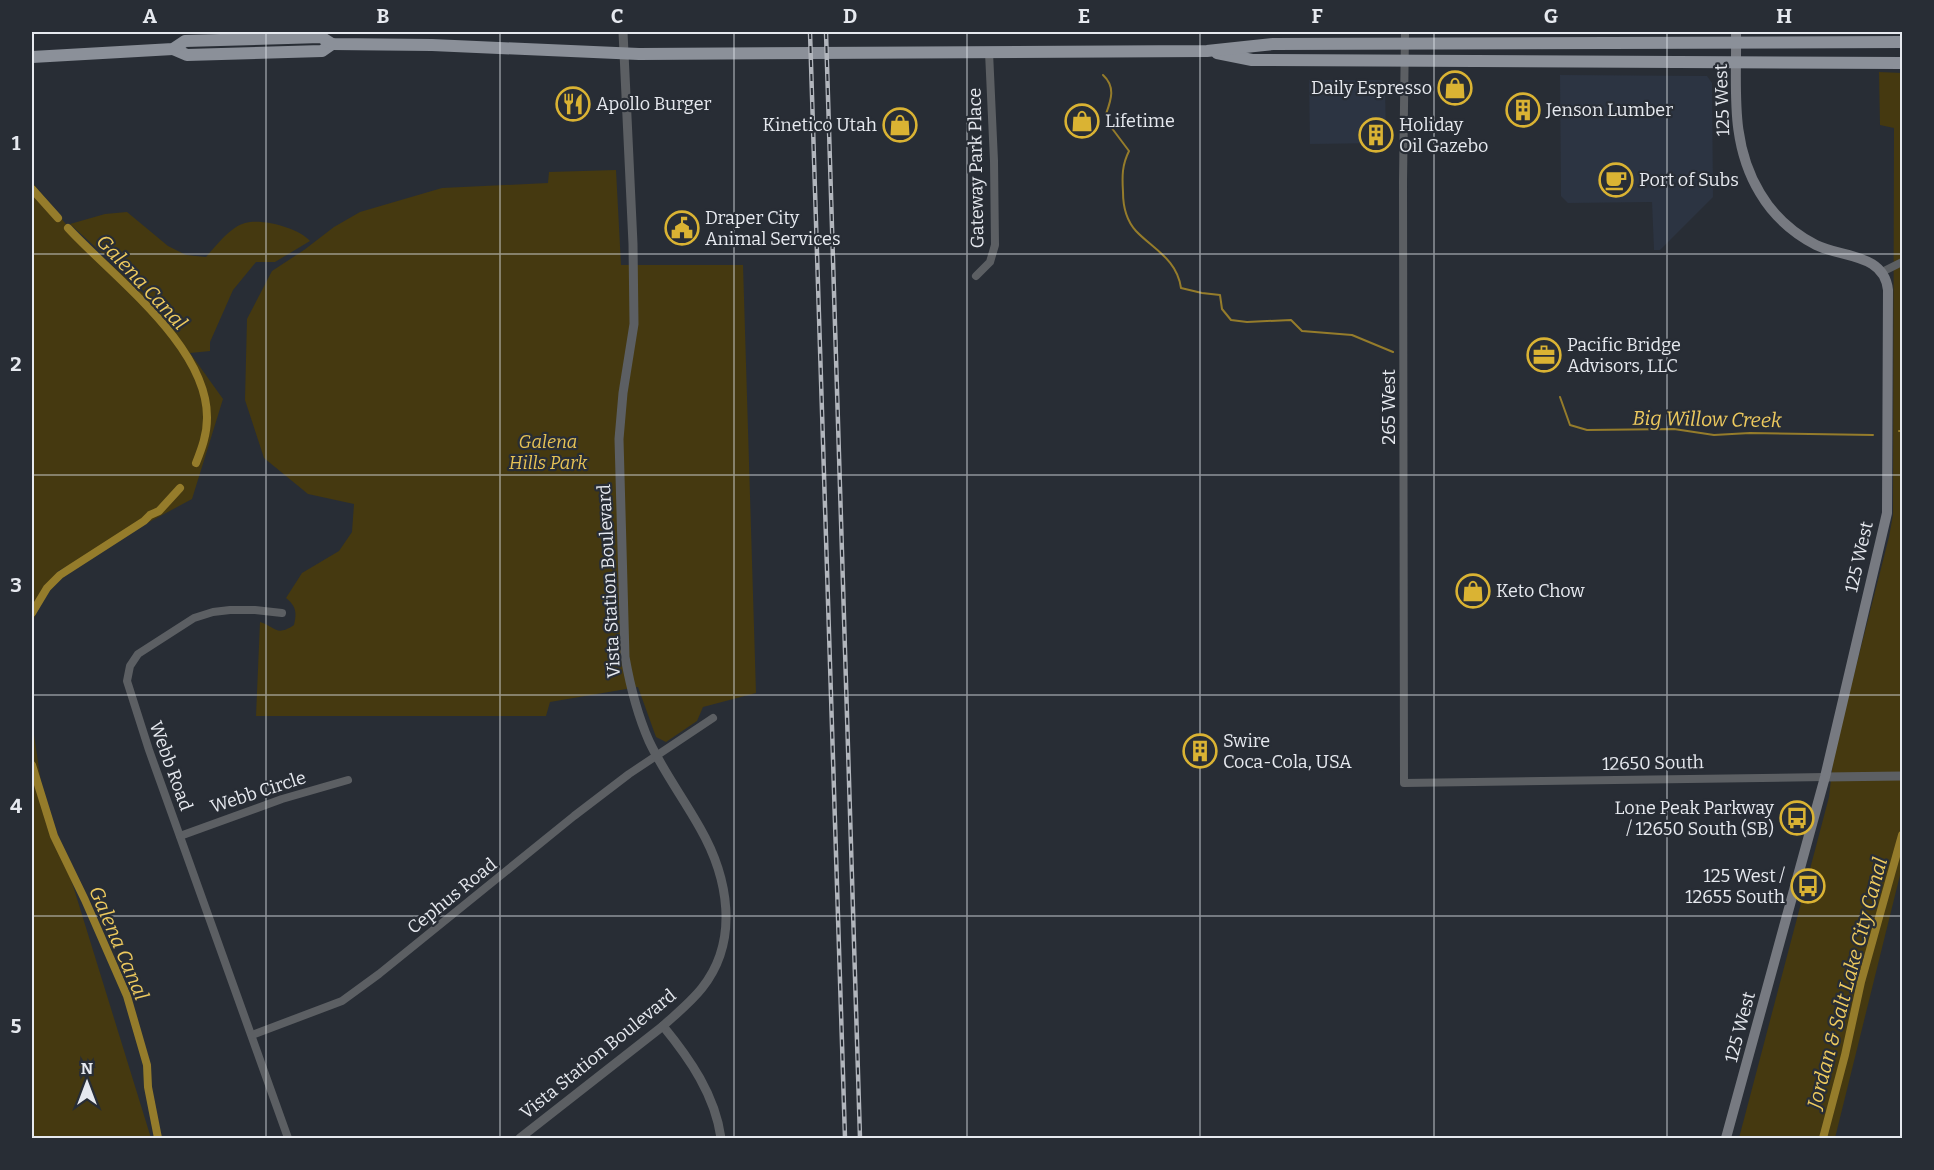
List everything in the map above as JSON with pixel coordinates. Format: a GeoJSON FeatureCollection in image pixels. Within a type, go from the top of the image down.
{"type":"FeatureCollection","features":[{"type":"Feature","properties":{"kind":"main road"},"geometry":{"type":"LineString","coordinates":[[173,49],[185,41],[252,35],[321,37],[332,44],[432,45],[623,53],[1207,51],[1273,44],[1406,38],[1736,37],[1902,42]]}},
{"type":"Feature","properties":{"kind":"main road","name":"125 West"},"geometry":{"type":"LineString","coordinates":[[1726,1138],[1825,777],[1887,513],[1888,290],[1882,273],[1871,262],[1839,254],[1807,240],[1781,220],[1766,202],[1750,173],[1739,139],[1736,37]]}},
{"type":"Feature","properties":{"kind":"main road"},"geometry":{"type":"LineString","coordinates":[[32,57],[173,49],[187,55],[322,51],[332,44]]}},
{"type":"Feature","properties":{"kind":"main road"},"geometry":{"type":"LineString","coordinates":[[1207,51],[1252,60],[1902,63]]}},
{"type":"Feature","properties":{"kind":"street","name":"Vista Station Boulevard"},"geometry":{"type":"LineString","coordinates":[[520,1138],[663,1026],[702,988],[716,966],[726,937],[726,898],[711,849],[649,741],[631,689],[625,657],[619,439],[623,393],[634,324],[633,244],[623,32]]}},
{"type":"Feature","properties":{"kind":"street","name":"265 West"},"geometry":{"type":"LineString","coordinates":[[1404,783],[1403,181],[1406,38]]}},
{"type":"Feature","properties":{"kind":"street","name":"Gateway Park Place"},"geometry":{"type":"LineString","coordinates":[[976,276],[990,262],[995,244],[989,52]]}},
{"type":"Feature","properties":{"kind":"street"},"geometry":{"type":"LineString","coordinates":[[1882,273],[1902,262]]}},
{"type":"Feature","properties":{"kind":"street","name":"Webb Road"},"geometry":{"type":"LineString","coordinates":[[282,613],[230,610],[194,618],[138,654],[130,666],[127,681],[288,1138]]}},
{"type":"Feature","properties":{"kind":"street","name":"Cephus Road"},"geometry":{"type":"LineString","coordinates":[[252,1035],[342,1001],[629,774],[713,718]]}},
{"type":"Feature","properties":{"kind":"street","name":"12650 South"},"geometry":{"type":"LineString","coordinates":[[1404,783],[1902,776]]}},
{"type":"Feature","properties":{"kind":"street","name":"Webb Circle"},"geometry":{"type":"LineString","coordinates":[[180,836],[218,820],[348,780]]}},
{"type":"Feature","properties":{"kind":"street"},"geometry":{"type":"LineString","coordinates":[[663,1026],[698,1074],[711,1099],[720,1138]]}},
{"type":"Feature","properties":{"kind":"shaded area"},"geometry":{"type":"Polygon","coordinates":[[[1560,75],[1707,76],[1712,83],[1713,197],[1660,250],[1654,250],[1652,202],[1568,203],[1561,196],[1560,75]]]}},
{"type":"Feature","properties":{"kind":"shaded area"},"geometry":{"type":"Polygon","coordinates":[[[1309,80],[1381,80],[1385,83],[1386,143],[1310,144],[1309,80]]]}},
{"type":"Feature","properties":{"kind":"green space"},"geometry":{"type":"Polygon","coordinates":[[[1879,72],[1902,73],[1902,867],[1835,1138],[1739,1138],[1829,797],[1834,753],[1893,515],[1894,128],[1880,125],[1879,72]]]}},
{"type":"Feature","properties":{"kind":"green space","name":"Galena Hills Park"},"geometry":{"type":"Polygon","coordinates":[[[616,170],[621,265],[743,265],[756,693],[703,707],[697,721],[666,742],[656,737],[638,687],[550,702],[546,716],[256,716],[260,622],[280,631],[294,625],[295,610],[286,598],[302,573],[339,551],[352,532],[354,504],[308,494],[264,458],[245,400],[247,319],[272,271],[334,227],[360,212],[442,188],[548,183],[549,172],[616,170]]]}},
{"type":"Feature","properties":{"kind":"green space"},"geometry":{"type":"Polygon","coordinates":[[[32,182],[65,223],[156,305],[177,334],[157,303],[70,224],[105,214],[127,212],[168,246],[186,255],[206,257],[234,228],[245,223],[270,223],[289,228],[310,241],[275,262],[256,262],[233,290],[210,342],[210,351],[190,353],[223,399],[192,499],[58,571],[32,622],[32,182]]]}},
{"type":"Feature","properties":{"kind":"green space"},"geometry":{"type":"Polygon","coordinates":[[[32,721],[41,782],[151,1138],[32,1138],[32,721]]]}},
{"type":"Feature","properties":{"kind":"waterway","name":"Big Willow Creek"},"geometry":{"type":"LineString","coordinates":[[1103,75],[1111,89],[1111,99],[1106,114],[1111,127],[1129,151],[1123,176],[1127,217],[1136,231],[1175,269],[1181,288],[1220,295],[1222,309],[1231,320],[1247,322],[1291,320],[1302,331],[1352,335],[1393,352]]}},
{"type":"Feature","properties":{"kind":"waterway","name":"Galena Canal"},"geometry":{"type":"LineString","coordinates":[[32,189],[58,218]]}},
{"type":"Feature","properties":{"kind":"waterway","name":"Galena Canal"},"geometry":{"type":"LineString","coordinates":[[68,228],[155,314],[192,365],[203,391],[207,418],[204,441],[196,463]]}},
{"type":"Feature","properties":{"kind":"waterway","name":"Big Willow Creek"},"geometry":{"type":"LineString","coordinates":[[1560,397],[1570,425],[1587,430],[1674,429],[1714,435],[1750,433],[1873,435]]}},
{"type":"Feature","properties":{"kind":"waterway","name":"Galena Canal"},"geometry":{"type":"LineString","coordinates":[[32,613],[47,588],[60,575],[159,511],[180,488]]}},
{"type":"Feature","properties":{"kind":"waterway","name":"Galena Canal"},"geometry":{"type":"LineString","coordinates":[[32,765],[54,836],[127,996],[147,1065],[148,1087],[158,1138]]}},
{"type":"Feature","properties":{"kind":"waterway","name":"Jordan & Salt Lake City Canal"},"geometry":{"type":"LineString","coordinates":[[1823,1138],[1861,982],[1902,835]]}},
{"type":"Feature","properties":{"kind":"railway"},"geometry":{"type":"LineString","coordinates":[[810,32],[845,1138]]}},
{"type":"Feature","properties":{"kind":"railway"},"geometry":{"type":"LineString","coordinates":[[826,32],[860,1138]]}},
{"type":"Feature","properties":{"kind":"place","name":"Daily Espresso"},"geometry":{"type":"Point","coordinates":[1455,88]}},
{"type":"Feature","properties":{"kind":"place","name":"Apollo Burger"},"geometry":{"type":"Point","coordinates":[573,104]}},
{"type":"Feature","properties":{"kind":"place","name":"Jenson Lumber"},"geometry":{"type":"Point","coordinates":[1523,110]}},
{"type":"Feature","properties":{"kind":"place","name":"Lifetime"},"geometry":{"type":"Point","coordinates":[1082,121]}},
{"type":"Feature","properties":{"kind":"place","name":"Kinetico Utah"},"geometry":{"type":"Point","coordinates":[900,125]}},
{"type":"Feature","properties":{"kind":"place","name":"Holiday Oil Gazebo"},"geometry":{"type":"Point","coordinates":[1376,135]}},
{"type":"Feature","properties":{"kind":"place","name":"Port of Subs"},"geometry":{"type":"Point","coordinates":[1616,180]}},
{"type":"Feature","properties":{"kind":"place","name":"Draper City Animal Services"},"geometry":{"type":"Point","coordinates":[682,228]}},
{"type":"Feature","properties":{"kind":"place","name":"Pacific Bridge Advisors, LLC"},"geometry":{"type":"Point","coordinates":[1544,355]}},
{"type":"Feature","properties":{"kind":"place","name":"Keto Chow"},"geometry":{"type":"Point","coordinates":[1473,591]}},
{"type":"Feature","properties":{"kind":"place","name":"Swire Coca-Cola, USA"},"geometry":{"type":"Point","coordinates":[1200,751]}},
{"type":"Feature","properties":{"kind":"place","name":"Lone Peak Parkway / 12650 South (SB)"},"geometry":{"type":"Point","coordinates":[1797,818]}},
{"type":"Feature","properties":{"kind":"place","name":"125 West / 12655 South"},"geometry":{"type":"Point","coordinates":[1808,886]}}]}
